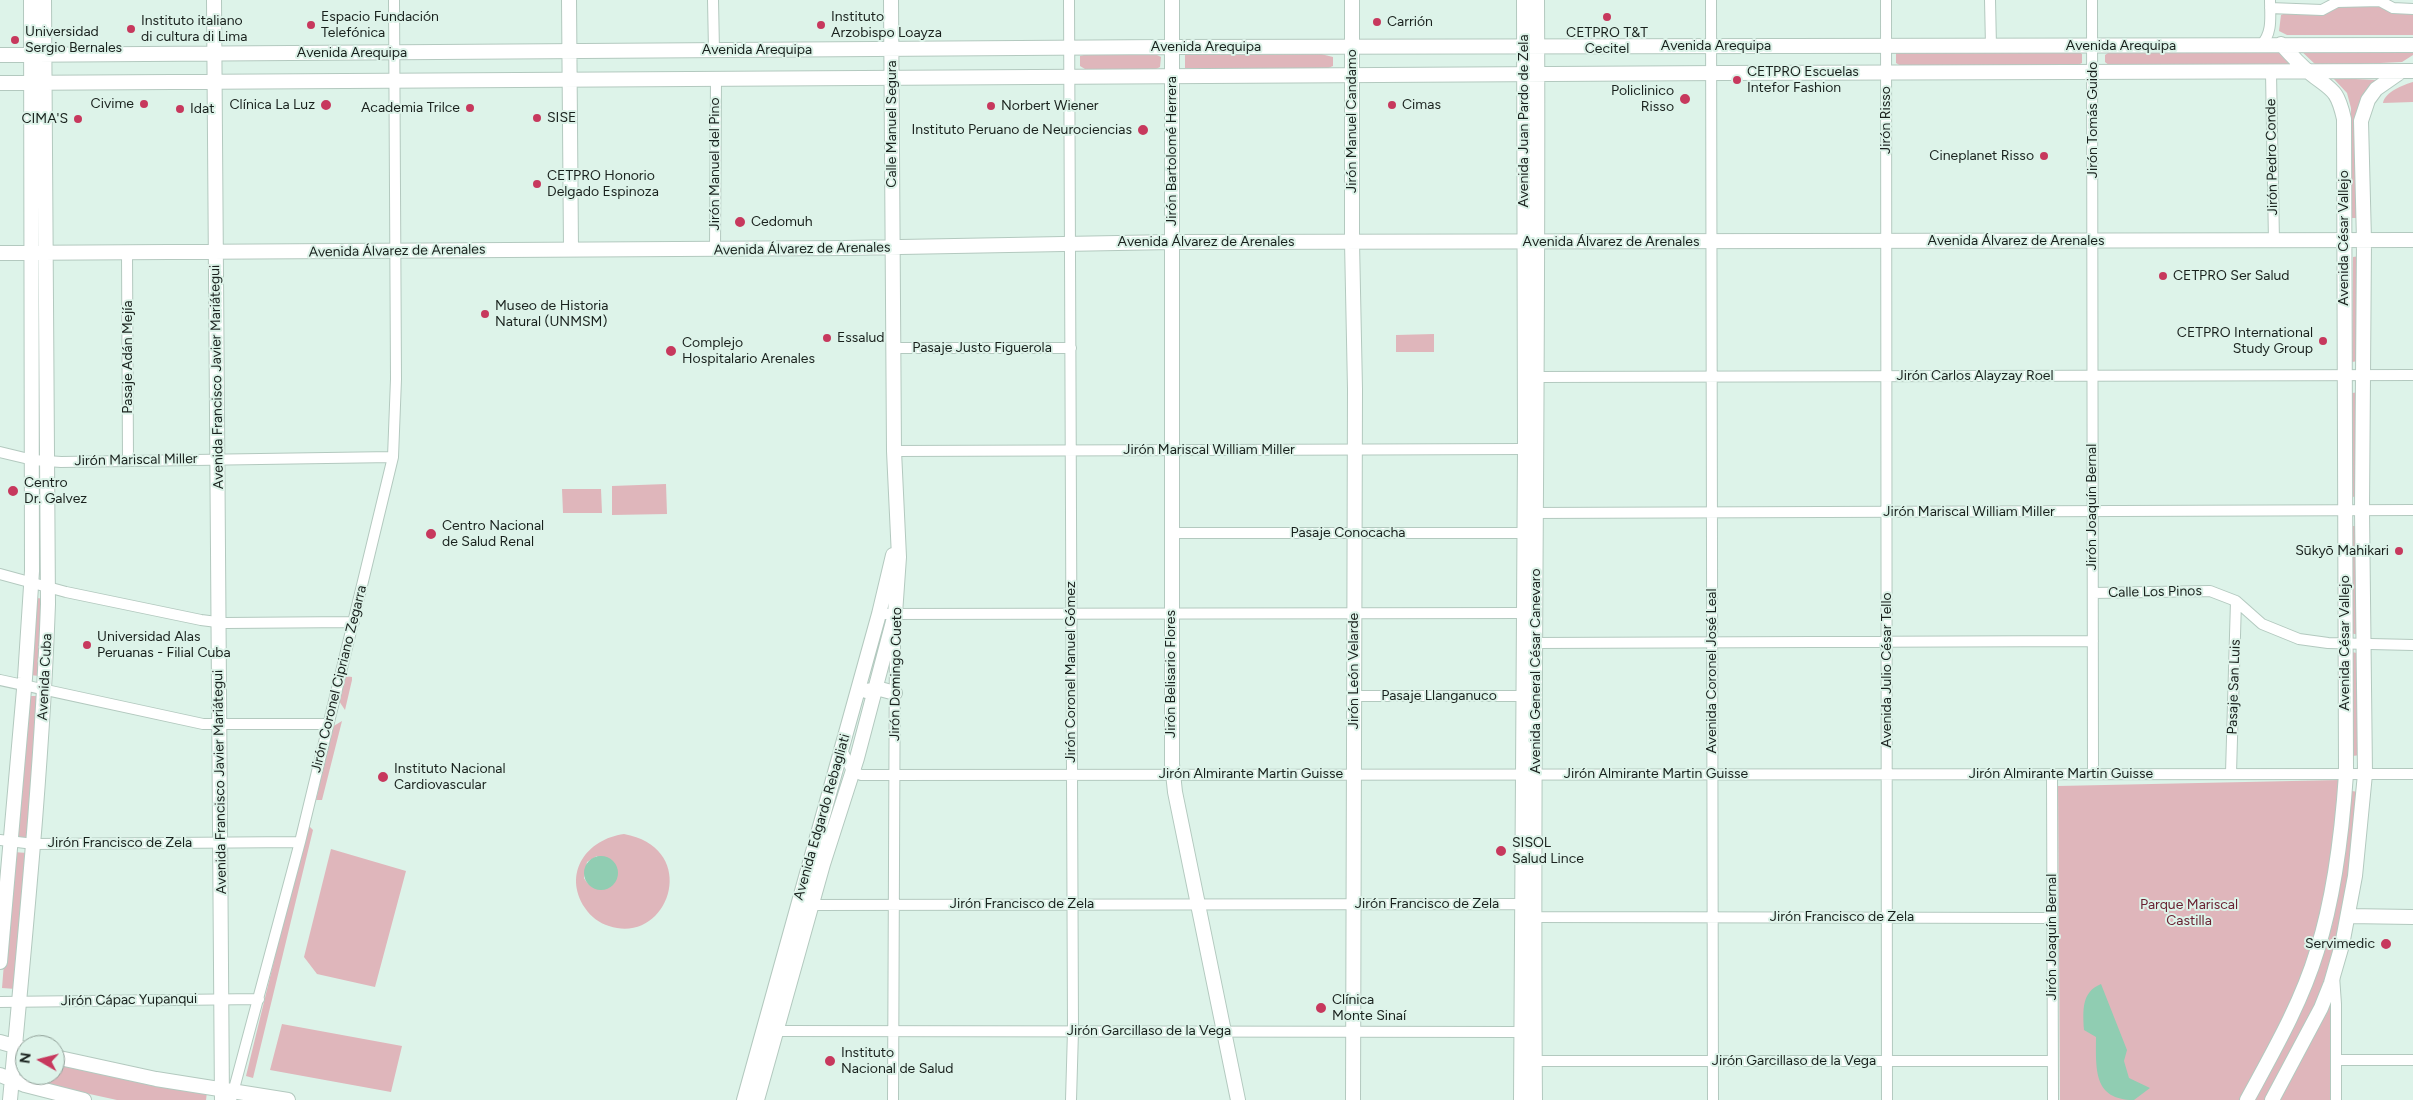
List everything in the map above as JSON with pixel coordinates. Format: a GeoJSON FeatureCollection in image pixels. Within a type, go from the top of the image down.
{"type":"FeatureCollection","features":[{"type":"Feature","properties":{"kind":"main road"},"geometry":{"type":"LineString","coordinates":[[31,0],[38,55]]}},
{"type":"Feature","properties":{"kind":"main road"},"geometry":{"type":"LineString","coordinates":[[39,253],[38,55],[44,0]]}},
{"type":"Feature","properties":{"kind":"main road","name":"Avenida Francisco Javier Mariátegui"},"geometry":{"type":"LineString","coordinates":[[214,0],[222,999],[227,1095]]}},
{"type":"Feature","properties":{"kind":"main road"},"geometry":{"type":"LineString","coordinates":[[569,0],[568,78],[571,249]]}},
{"type":"Feature","properties":{"kind":"main road","name":"Calle Manuel Segura"},"geometry":{"type":"LineString","coordinates":[[891,0],[892,248]]}},
{"type":"Feature","properties":{"kind":"main road","name":"Jirón Bartolomé Herrera"},"geometry":{"type":"LineString","coordinates":[[1172,0],[1172,242]]}},
{"type":"Feature","properties":{"kind":"main road","name":"Jirón Manuel Candamo"},"geometry":{"type":"LineString","coordinates":[[1352,0],[1352,242]]}},
{"type":"Feature","properties":{"kind":"main road","name":"Avenida Juan Pardo de Zela"},"geometry":{"type":"LineString","coordinates":[[1524,0],[1531,46]]}},
{"type":"Feature","properties":{"kind":"main road","name":"Avenida Juan Pardo de Zela"},"geometry":{"type":"LineString","coordinates":[[1524,242],[1531,46],[1537,0]]}},
{"type":"Feature","properties":{"kind":"main road","name":"Avenida César Vallejo"},"geometry":{"type":"LineString","coordinates":[[2248,1100],[2290,1020],[2317,951],[2338,858],[2346,774],[2344,119],[2336,93],[2327,84],[2310,73],[2281,44]]}},
{"type":"Feature","properties":{"kind":"main road","name":"Avenida Arequipa"},"geometry":{"type":"LineString","coordinates":[[0,55],[1352,46],[2413,45]]}},
{"type":"Feature","properties":{"kind":"main road","name":"Avenida Arequipa"},"geometry":{"type":"LineString","coordinates":[[0,83],[1352,74],[2310,73],[2409,70]]}},
{"type":"Feature","properties":{"kind":"main road","name":"Avenida César Vallejo"},"geometry":{"type":"LineString","coordinates":[[2272,1100],[2321,1008],[2333,975],[2348,916],[2356,867],[2365,774],[2362,510],[2364,240],[2361,121],[2363,110],[2368,100],[2380,86],[2409,70]]}},
{"type":"Feature","properties":{"kind":"main road","name":"Avenida Juan Pardo de Zela"},"geometry":{"type":"LineString","coordinates":[[1531,74],[1539,242]]}},
{"type":"Feature","properties":{"kind":"main road","name":"Avenida Álvarez de Arenales"},"geometry":{"type":"LineString","coordinates":[[0,253],[216,253],[571,249],[715,250],[1172,242],[2092,240],[2274,242],[2413,240]]}},
{"type":"Feature","properties":{"kind":"main road","name":"Jirón Belisario Flores"},"geometry":{"type":"LineString","coordinates":[[1172,242],[1170,614],[1173,774],[1222,1031],[1238,1100]]}},
{"type":"Feature","properties":{"kind":"main road","name":"Jirón León Velarde"},"geometry":{"type":"LineString","coordinates":[[1352,242],[1355,449],[1353,1100]]}},
{"type":"Feature","properties":{"kind":"main road","name":"Avenida General César Canevaro"},"geometry":{"type":"LineString","coordinates":[[1521,1100],[1522,904],[1535,643],[1531,513],[1525,449],[1524,242]]}},
{"type":"Feature","properties":{"kind":"main road","name":"Avenida General César Canevaro"},"geometry":{"type":"LineString","coordinates":[[1535,1100],[1535,917],[1524,696],[1524,613],[1525,532],[1531,513],[1538,377],[1539,242]]}},
{"type":"Feature","properties":{"kind":"main road","name":"Jirón Domingo Cueto"},"geometry":{"type":"LineString","coordinates":[[892,248],[894,451],[896,532],[899,557],[896,614]]}},
{"type":"Feature","properties":{"kind":"main road","name":"Avenida Cuba"},"geometry":{"type":"LineString","coordinates":[[0,962],[5,841],[24,687],[32,584],[33,460],[39,253]]}},
{"type":"Feature","properties":{"kind":"main road","name":"Avenida Cuba"},"geometry":{"type":"LineString","coordinates":[[20,1035],[19,1001],[34,844],[45,691],[49,588],[47,461],[39,253]]}},
{"type":"Feature","properties":{"kind":"main road","name":"Avenida Edgardo Rebagliati"},"geometry":{"type":"LineString","coordinates":[[744,1100],[879,614],[896,532]]}},
{"type":"Feature","properties":{"kind":"main road","name":"Avenida Edgardo Rebagliati"},"geometry":{"type":"LineString","coordinates":[[757,1100],[896,614]]}},
{"type":"Feature","properties":{"kind":"main road"},"geometry":{"type":"LineString","coordinates":[[856,693],[874,689],[895,693]]}},
{"type":"Feature","properties":{"kind":"main road"},"geometry":{"type":"LineString","coordinates":[[2348,916],[2413,917]]}},
{"type":"Feature","properties":{"kind":"main road"},"geometry":{"type":"LineString","coordinates":[[0,1042],[15,1046]]}},
{"type":"Feature","properties":{"kind":"main road","name":"Avenida Cuba"},"geometry":{"type":"LineString","coordinates":[[10,1100],[6,1077],[15,1058]]}},
{"type":"Feature","properties":{"kind":"main road"},"geometry":{"type":"LineString","coordinates":[[65,1059],[227,1095],[288,1100]]}},
{"type":"Feature","properties":{"kind":"main road"},"geometry":{"type":"LineString","coordinates":[[6,1077],[84,1100]]}},
{"type":"Feature","properties":{"kind":"street","name":"Jirón Coronel Cipriano Zegarra"},"geometry":{"type":"LineString","coordinates":[[227,1095],[259,998],[300,842],[393,457],[395,431],[396,251],[394,0]]}},
{"type":"Feature","properties":{"kind":"street"},"geometry":{"type":"LineString","coordinates":[[713,0],[714,50]]}},
{"type":"Feature","properties":{"kind":"street","name":"Jirón Coronel Manuel Gómez"},"geometry":{"type":"LineString","coordinates":[[1069,0],[1073,1031],[1071,1100]]}},
{"type":"Feature","properties":{"kind":"street","name":"Avenida Coronel José Leal"},"geometry":{"type":"LineString","coordinates":[[1711,0],[1713,1100]]}},
{"type":"Feature","properties":{"kind":"street","name":"Jirón Risso"},"geometry":{"type":"LineString","coordinates":[[1886,0],[1887,241]]}},
{"type":"Feature","properties":{"kind":"street"},"geometry":{"type":"LineString","coordinates":[[1990,0],[1991,46]]}},
{"type":"Feature","properties":{"kind":"street","name":"Jirón Tomás Guido"},"geometry":{"type":"LineString","coordinates":[[2092,0],[2092,240]]}},
{"type":"Feature","properties":{"kind":"street"},"geometry":{"type":"LineString","coordinates":[[2261,45],[2268,35],[2270,26],[2270,4],[2322,10],[2337,2],[2380,1],[2393,8],[2413,9]]}},
{"type":"Feature","properties":{"kind":"street"},"geometry":{"type":"LineString","coordinates":[[2270,26],[2281,44]]}},
{"type":"Feature","properties":{"kind":"street","name":"Jirón Pedro Conde"},"geometry":{"type":"LineString","coordinates":[[2270,73],[2274,242]]}},
{"type":"Feature","properties":{"kind":"street","name":"Jirón Manuel del Pino"},"geometry":{"type":"LineString","coordinates":[[715,250],[716,78]]}},
{"type":"Feature","properties":{"kind":"street","name":"Jirón Joaquín Bernal"},"geometry":{"type":"LineString","coordinates":[[2092,240],[2093,774]]}},
{"type":"Feature","properties":{"kind":"street","name":"Avenida Julio César Tello"},"geometry":{"type":"LineString","coordinates":[[1887,241],[1887,1100]]}},
{"type":"Feature","properties":{"kind":"street","name":"Pasaje Adán Mejía"},"geometry":{"type":"LineString","coordinates":[[127,253],[128,460]]}},
{"type":"Feature","properties":{"kind":"street","name":"Pasaje Justo Figuerola"},"geometry":{"type":"LineString","coordinates":[[893,348],[1070,348]]}},
{"type":"Feature","properties":{"kind":"street","name":"Jirón Carlos Alayzay Roel"},"geometry":{"type":"LineString","coordinates":[[1538,377],[2413,375]]}},
{"type":"Feature","properties":{"kind":"street","name":"Jirón Mariscal William Miller"},"geometry":{"type":"LineString","coordinates":[[894,451],[1525,449]]}},
{"type":"Feature","properties":{"kind":"street","name":"Jirón Mariscal Miller"},"geometry":{"type":"LineString","coordinates":[[0,452],[33,460],[47,461],[393,457]]}},
{"type":"Feature","properties":{"kind":"street","name":"Jirón Mariscal William Miller"},"geometry":{"type":"LineString","coordinates":[[1531,513],[2413,510]]}},
{"type":"Feature","properties":{"kind":"street","name":"Pasaje Conocacha"},"geometry":{"type":"LineString","coordinates":[[1171,532],[1525,532]]}},
{"type":"Feature","properties":{"kind":"street"},"geometry":{"type":"LineString","coordinates":[[0,574],[49,588],[219,622],[354,622]]}},
{"type":"Feature","properties":{"kind":"street","name":"Calle Los Pinos"},"geometry":{"type":"LineString","coordinates":[[2093,593],[2196,590],[2210,592],[2236,601],[2260,623],[2286,635],[2313,642],[2413,645]]}},
{"type":"Feature","properties":{"kind":"street","name":"Pasaje San Luis"},"geometry":{"type":"LineString","coordinates":[[2231,773],[2236,601]]}},
{"type":"Feature","properties":{"kind":"street"},"geometry":{"type":"LineString","coordinates":[[879,614],[1524,613]]}},
{"type":"Feature","properties":{"kind":"street","name":"Jirón Domingo Cueto"},"geometry":{"type":"LineString","coordinates":[[893,1100],[896,614]]}},
{"type":"Feature","properties":{"kind":"street"},"geometry":{"type":"LineString","coordinates":[[1535,643],[2093,641]]}},
{"type":"Feature","properties":{"kind":"street"},"geometry":{"type":"LineString","coordinates":[[0,680],[24,687],[203,724],[328,724]]}},
{"type":"Feature","properties":{"kind":"street","name":"Pasaje Llanganuco"},"geometry":{"type":"LineString","coordinates":[[1354,696],[1524,696]]}},
{"type":"Feature","properties":{"kind":"street"},"geometry":{"type":"LineString","coordinates":[[842,750],[852,771]]}},
{"type":"Feature","properties":{"kind":"street","name":"Jirón Almirante Martin Guisse"},"geometry":{"type":"LineString","coordinates":[[852,771],[861,775],[2413,774]]}},
{"type":"Feature","properties":{"kind":"street","name":"Jirón Joaquín Bernal"},"geometry":{"type":"LineString","coordinates":[[2052,774],[2053,1100]]}},
{"type":"Feature","properties":{"kind":"street","name":"Jirón Francisco de Zela"},"geometry":{"type":"LineString","coordinates":[[5,841],[34,844],[300,842]]}},
{"type":"Feature","properties":{"kind":"street"},"geometry":{"type":"LineString","coordinates":[[1522,904],[1535,917]]}},
{"type":"Feature","properties":{"kind":"street","name":"Jirón Francisco de Zela"},"geometry":{"type":"LineString","coordinates":[[797,905],[1522,904]]}},
{"type":"Feature","properties":{"kind":"street","name":"Jirón Francisco de Zela"},"geometry":{"type":"LineString","coordinates":[[1535,917],[2052,918]]}},
{"type":"Feature","properties":{"kind":"street"},"geometry":{"type":"LineString","coordinates":[[2333,975],[2336,983],[2336,1100]]}},
{"type":"Feature","properties":{"kind":"street","name":"Jirón Cápac Yupanqui"},"geometry":{"type":"LineString","coordinates":[[0,1002],[259,998]]}},
{"type":"Feature","properties":{"kind":"street","name":"Jirón Garcillaso de la Vega"},"geometry":{"type":"LineString","coordinates":[[777,1031],[1521,1032]]}},
{"type":"Feature","properties":{"kind":"street"},"geometry":{"type":"LineString","coordinates":[[2337,1060],[2413,1060]]}},
{"type":"Feature","properties":{"kind":"street","name":"Jirón Garcillaso de la Vega"},"geometry":{"type":"LineString","coordinates":[[1535,1061],[2052,1061]]}},
{"type":"Feature","properties":{"kind":"green space"},"geometry":{"type":"Polygon","coordinates":[[[2378,5],[2413,12],[2413,35],[2287,35],[2279,31],[2281,15],[2287,12],[2325,14],[2338,6],[2378,5]]]}},
{"type":"Feature","properties":{"kind":"green space"},"geometry":{"type":"Polygon","coordinates":[[[2298,48],[2413,48],[2413,55],[2402,62],[2317,66],[2298,48]]]}},
{"type":"Feature","properties":{"kind":"green space"},"geometry":{"type":"Polygon","coordinates":[[[2280,49],[2294,64],[2269,66],[2110,66],[2105,62],[2105,55],[2111,51],[2280,49]]]}},
{"type":"Feature","properties":{"kind":"green space"},"geometry":{"type":"Polygon","coordinates":[[[2078,51],[2082,54],[2082,63],[2078,65],[1901,66],[1896,63],[1896,53],[2078,51]]]}},
{"type":"Feature","properties":{"kind":"green space"},"geometry":{"type":"Polygon","coordinates":[[[1088,54],[1157,55],[1161,57],[1160,67],[1156,69],[1085,69],[1080,66],[1080,56],[1088,54]]]}},
{"type":"Feature","properties":{"kind":"green space"},"geometry":{"type":"Polygon","coordinates":[[[1321,54],[1333,57],[1333,66],[1326,69],[1185,68],[1185,55],[1321,54]]]}},
{"type":"Feature","properties":{"kind":"green space"},"geometry":{"type":"Polygon","coordinates":[[[2333,78],[2377,80],[2358,109],[2358,218],[2351,218],[2351,108],[2347,93],[2333,78]]]}},
{"type":"Feature","properties":{"kind":"green space"},"geometry":{"type":"Polygon","coordinates":[[[2413,82],[2413,102],[2383,103],[2384,99],[2391,92],[2413,82]]]}},
{"type":"Feature","properties":{"kind":"green space"},"geometry":{"type":"Polygon","coordinates":[[[2360,256],[2358,361],[2352,362],[2353,257],[2360,256]]]}},
{"type":"Feature","properties":{"kind":"green space"},"geometry":{"type":"Polygon","coordinates":[[[1434,334],[1434,352],[1396,352],[1396,335],[1434,334]]]}},
{"type":"Feature","properties":{"kind":"green space"},"geometry":{"type":"Polygon","coordinates":[[[2360,392],[2361,496],[2352,497],[2352,393],[2360,392]]]}},
{"type":"Feature","properties":{"kind":"green space"},"geometry":{"type":"Polygon","coordinates":[[[666,484],[667,514],[612,515],[612,486],[666,484]]]}},
{"type":"Feature","properties":{"kind":"green space"},"geometry":{"type":"Polygon","coordinates":[[[562,489],[601,489],[602,513],[563,513],[562,489]]]}},
{"type":"Feature","properties":{"kind":"green space"},"geometry":{"type":"Polygon","coordinates":[[[2350,526],[2360,526],[2360,635],[2349,633],[2350,526]]]}},
{"type":"Feature","properties":{"kind":"green space"},"geometry":{"type":"Polygon","coordinates":[[[37,598],[46,599],[39,676],[30,675],[37,598]]]}},
{"type":"Feature","properties":{"kind":"green space"},"geometry":{"type":"Polygon","coordinates":[[[2352,652],[2361,654],[2361,755],[2352,756],[2352,652]]]}},
{"type":"Feature","properties":{"kind":"green space"},"geometry":{"type":"Polygon","coordinates":[[[345,676],[352,677],[352,680],[345,710],[339,701],[345,676]]]}},
{"type":"Feature","properties":{"kind":"green space"},"geometry":{"type":"Polygon","coordinates":[[[40,696],[28,840],[14,835],[27,698],[40,696]]]}},
{"type":"Feature","properties":{"kind":"green space"},"geometry":{"type":"Polygon","coordinates":[[[342,721],[322,800],[316,800],[332,727],[342,721]]]}},
{"type":"Feature","properties":{"kind":"green space","name":"Parque Mariscal Castilla"},"geometry":{"type":"Polygon","coordinates":[[[2339,780],[2330,889],[2318,962],[2332,926],[2352,791],[2358,792],[2337,990],[2334,1100],[2060,1100],[2058,786],[2339,780]]]}},
{"type":"Feature","properties":{"kind":"green space"},"geometry":{"type":"Polygon","coordinates":[[[309,826],[313,830],[253,1078],[246,1076],[306,829],[309,826]]]}},
{"type":"Feature","properties":{"kind":"green space"},"geometry":{"type":"Polygon","coordinates":[[[624,834],[648,843],[663,857],[669,875],[668,893],[661,909],[648,922],[630,928],[609,926],[593,917],[585,908],[576,882],[577,871],[589,850],[611,837],[624,834]],[[597,856],[587,862],[584,878],[591,886],[603,889],[615,881],[597,856]]]}},
{"type":"Feature","properties":{"kind":"green space"},"geometry":{"type":"Polygon","coordinates":[[[331,849],[406,871],[375,987],[317,974],[304,957],[331,849]]]}},
{"type":"Feature","properties":{"kind":"green space"},"geometry":{"type":"Polygon","coordinates":[[[13,852],[27,853],[16,989],[2,988],[13,852]]]}},
{"type":"Feature","properties":{"kind":"green space"},"geometry":{"type":"Polygon","coordinates":[[[282,1024],[402,1046],[391,1092],[270,1070],[282,1024]]]}},
{"type":"Feature","properties":{"kind":"green space"},"geometry":{"type":"Polygon","coordinates":[[[65,1063],[207,1092],[206,1100],[117,1100],[48,1085],[65,1085],[65,1063]]]}},
{"type":"Feature","properties":{"kind":"shaded area"},"geometry":{"type":"Polygon","coordinates":[[[601,856],[613,861],[618,873],[613,885],[601,890],[589,885],[584,873],[589,861],[601,856]]]}},
{"type":"Feature","properties":{"kind":"shaded area"},"geometry":{"type":"Polygon","coordinates":[[[2101,984],[2127,1050],[2124,1061],[2129,1078],[2150,1088],[2134,1100],[2121,1099],[2111,1095],[2104,1089],[2097,1071],[2096,1037],[2084,1030],[2084,1009],[2087,997],[2094,987],[2101,984]]]}},
{"type":"Feature","properties":{"kind":"place","name":"CETPRO T&T Cecitel"},"geometry":{"type":"Point","coordinates":[1607,17]}},
{"type":"Feature","properties":{"kind":"place","name":"Carrión"},"geometry":{"type":"Point","coordinates":[1377,22]}},
{"type":"Feature","properties":{"kind":"place","name":"Espacio Fundación Telefónica"},"geometry":{"type":"Point","coordinates":[311,25]}},
{"type":"Feature","properties":{"kind":"place","name":"Instituto Arzobispo Loayza"},"geometry":{"type":"Point","coordinates":[821,25]}},
{"type":"Feature","properties":{"kind":"place","name":"Instituto italiano di cultura di Lima"},"geometry":{"type":"Point","coordinates":[131,29]}},
{"type":"Feature","properties":{"kind":"place","name":"Universidad Sergio Bernales"},"geometry":{"type":"Point","coordinates":[15,40]}},
{"type":"Feature","properties":{"kind":"place","name":"CETPRO Escuelas Intefor Fashion"},"geometry":{"type":"Point","coordinates":[1737,80]}},
{"type":"Feature","properties":{"kind":"place","name":"Policlinico Risso"},"geometry":{"type":"Point","coordinates":[1685,99]}},
{"type":"Feature","properties":{"kind":"place","name":"Civime"},"geometry":{"type":"Point","coordinates":[144,104]}},
{"type":"Feature","properties":{"kind":"place","name":"Clínica La Luz"},"geometry":{"type":"Point","coordinates":[326,105]}},
{"type":"Feature","properties":{"kind":"place","name":"Cimas"},"geometry":{"type":"Point","coordinates":[1392,105]}},
{"type":"Feature","properties":{"kind":"place","name":"Norbert Wiener"},"geometry":{"type":"Point","coordinates":[991,106]}},
{"type":"Feature","properties":{"kind":"place","name":"Academia Trilce"},"geometry":{"type":"Point","coordinates":[470,108]}},
{"type":"Feature","properties":{"kind":"place","name":"Idat"},"geometry":{"type":"Point","coordinates":[180,109]}},
{"type":"Feature","properties":{"kind":"place","name":"SISE"},"geometry":{"type":"Point","coordinates":[537,118]}},
{"type":"Feature","properties":{"kind":"place","name":"CIMA'S"},"geometry":{"type":"Point","coordinates":[78,119]}},
{"type":"Feature","properties":{"kind":"place","name":"Instituto Peruano de Neurociencias"},"geometry":{"type":"Point","coordinates":[1143,130]}},
{"type":"Feature","properties":{"kind":"place","name":"Cineplanet Risso"},"geometry":{"type":"Point","coordinates":[2044,156]}},
{"type":"Feature","properties":{"kind":"place","name":"CETPRO Honorio Delgado Espinoza"},"geometry":{"type":"Point","coordinates":[537,184]}},
{"type":"Feature","properties":{"kind":"place","name":"Cedomuh"},"geometry":{"type":"Point","coordinates":[740,222]}},
{"type":"Feature","properties":{"kind":"place","name":"CETPRO Ser Salud"},"geometry":{"type":"Point","coordinates":[2163,276]}},
{"type":"Feature","properties":{"kind":"place","name":"Museo de Historia Natural (UNMSM)"},"geometry":{"type":"Point","coordinates":[485,314]}},
{"type":"Feature","properties":{"kind":"place","name":"Essalud"},"geometry":{"type":"Point","coordinates":[827,338]}},
{"type":"Feature","properties":{"kind":"place","name":"CETPRO International Study Group"},"geometry":{"type":"Point","coordinates":[2323,341]}},
{"type":"Feature","properties":{"kind":"place","name":"Complejo Hospitalario Arenales"},"geometry":{"type":"Point","coordinates":[671,351]}},
{"type":"Feature","properties":{"kind":"place","name":"Centro Dr. Galvez"},"geometry":{"type":"Point","coordinates":[13,491]}},
{"type":"Feature","properties":{"kind":"place","name":"Centro Nacional de Salud Renal"},"geometry":{"type":"Point","coordinates":[431,534]}},
{"type":"Feature","properties":{"kind":"place","name":"Sūkyō Mahikari"},"geometry":{"type":"Point","coordinates":[2399,551]}},
{"type":"Feature","properties":{"kind":"place","name":"Universidad Alas Peruanas - Filial Cuba"},"geometry":{"type":"Point","coordinates":[87,645]}},
{"type":"Feature","properties":{"kind":"place","name":"Instituto Nacional Cardiovascular"},"geometry":{"type":"Point","coordinates":[383,777]}},
{"type":"Feature","properties":{"kind":"place","name":"SISOL Salud Lince"},"geometry":{"type":"Point","coordinates":[1501,851]}},
{"type":"Feature","properties":{"kind":"place","name":"Servimedic"},"geometry":{"type":"Point","coordinates":[2386,944]}},
{"type":"Feature","properties":{"kind":"place","name":"Clínica Monte Sinaí"},"geometry":{"type":"Point","coordinates":[1321,1008]}},
{"type":"Feature","properties":{"kind":"place","name":"Instituto Nacional de Salud"},"geometry":{"type":"Point","coordinates":[830,1061]}}]}
